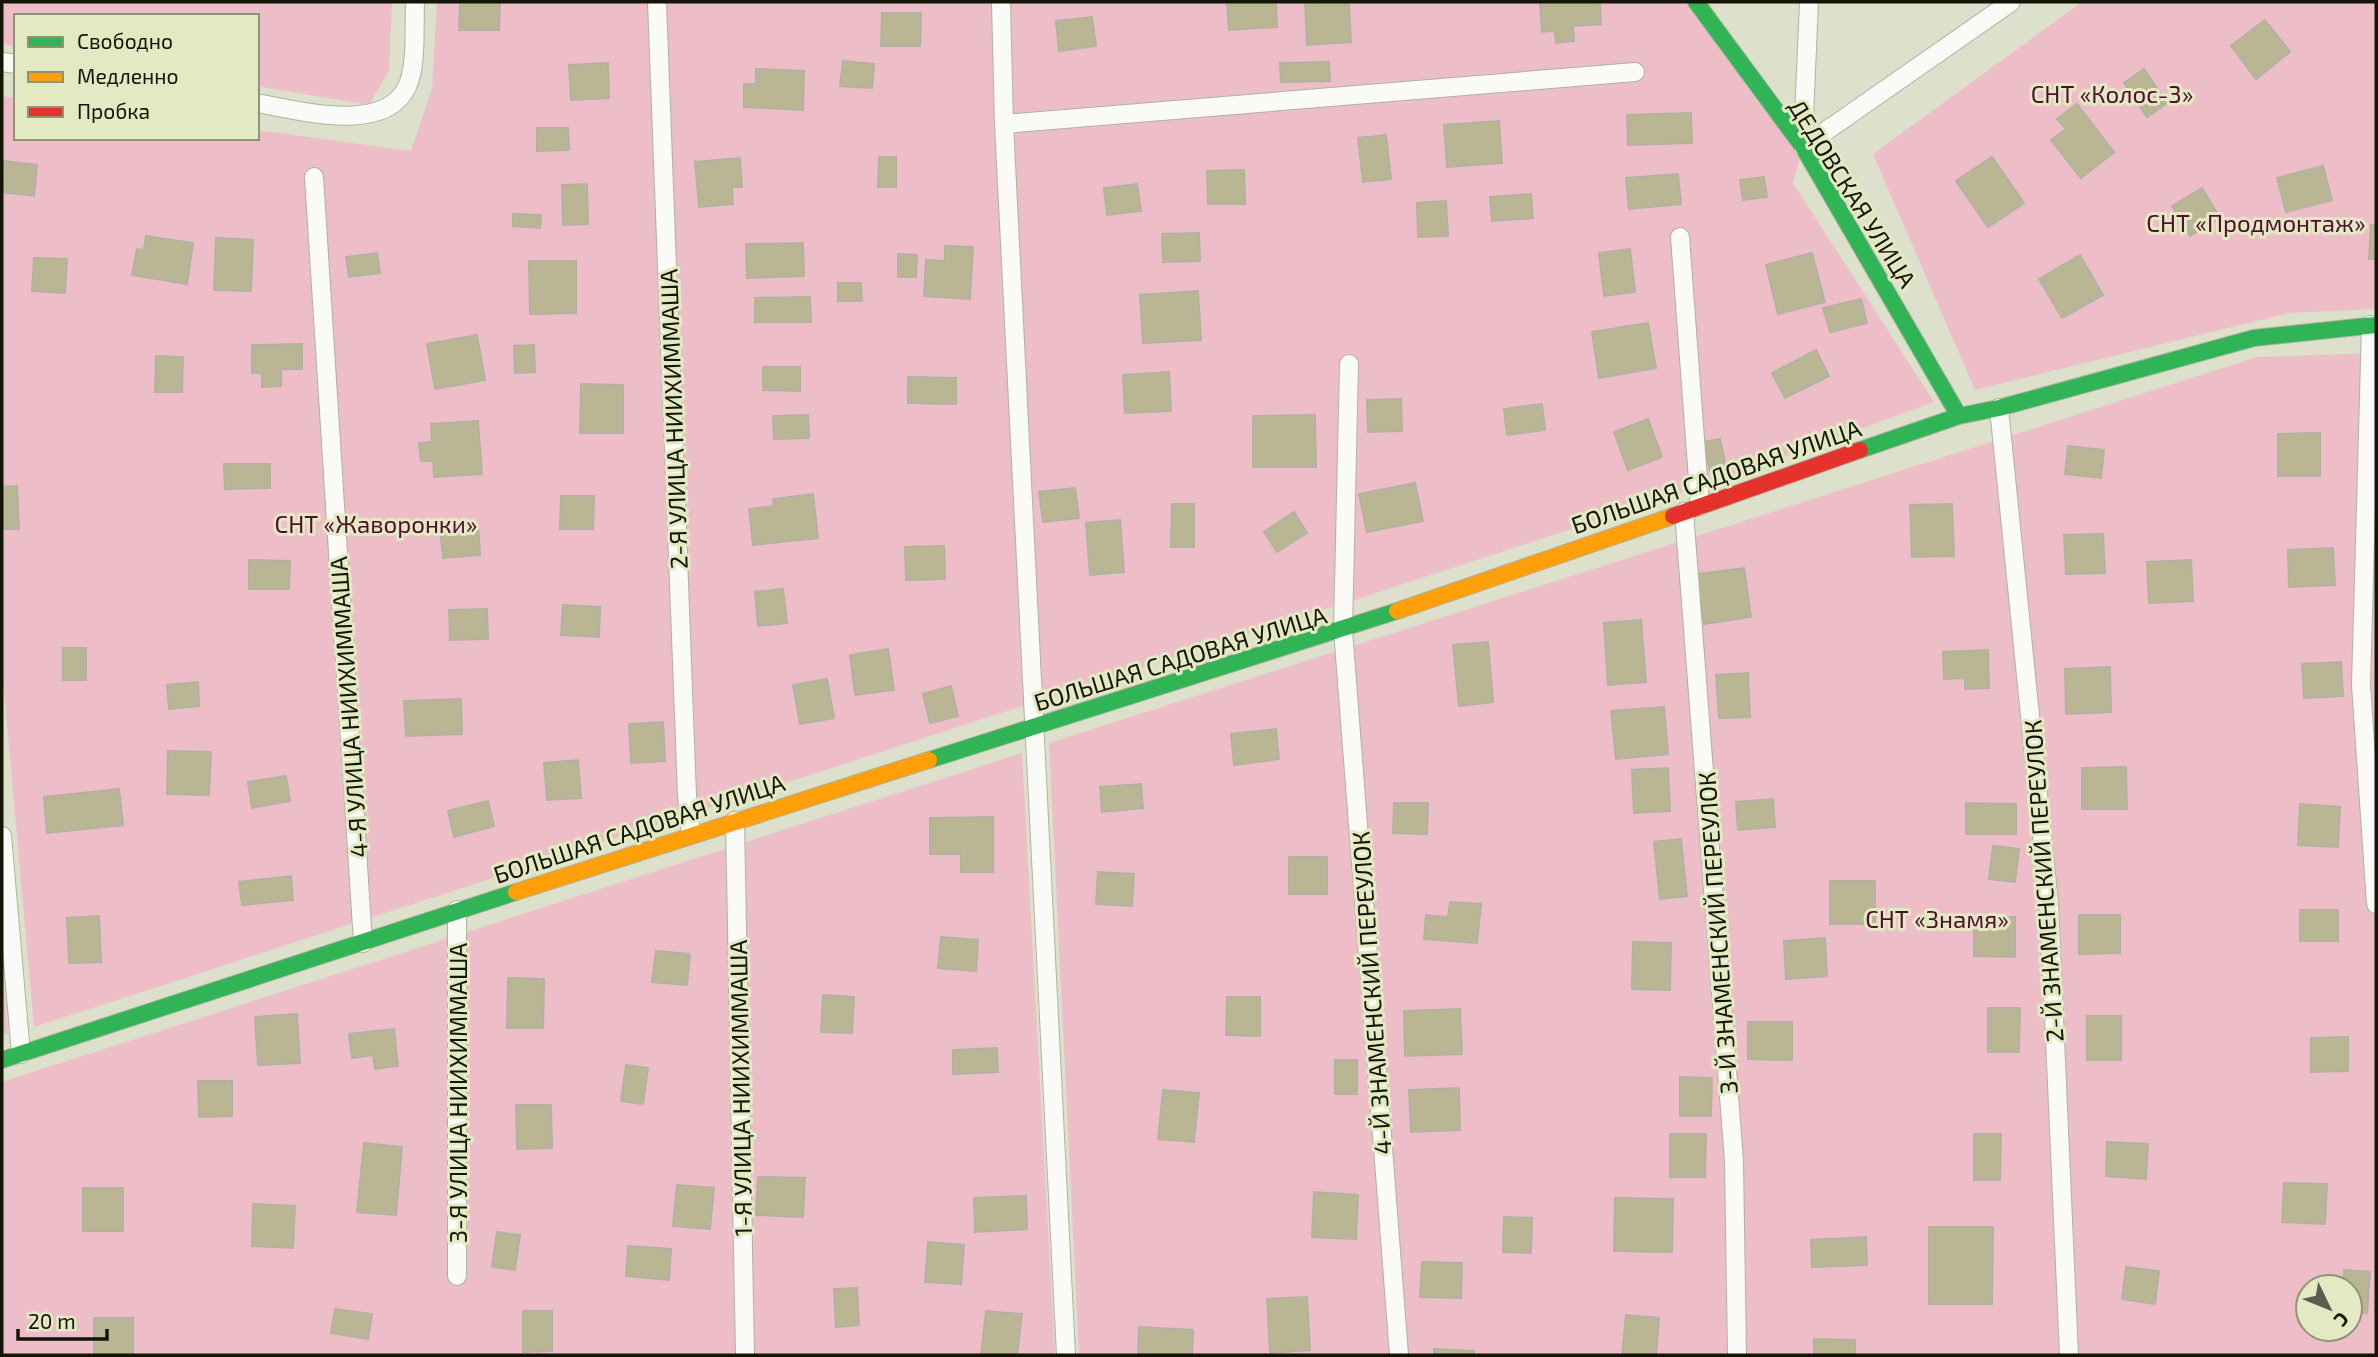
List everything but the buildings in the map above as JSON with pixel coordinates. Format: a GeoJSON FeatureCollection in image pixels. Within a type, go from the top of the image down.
{"type":"FeatureCollection","features":[{"type":"Feature","properties":{"kind":"street","name":"ДЕДОВСКАЯ УЛИЦА"},"geometry":{"type":"LineString","coordinates":[[1696,2],[1803,147],[1959,416]]}},
{"type":"Feature","properties":{"kind":"street","name":"БОЛЬШАЯ САДОВАЯ УЛИЦА"},"geometry":{"type":"LineString","coordinates":[[2,1060],[691,835],[1343,631],[1959,416],[1999,408],[2254,338],[2374,325]]}},
{"type":"Feature","properties":{"kind":"lane"},"geometry":{"type":"LineString","coordinates":[[259,103],[339,117],[384,110],[397,101],[407,88],[412,72],[415,2]]}},
{"type":"Feature","properties":{"kind":"lane","name":"2-Я УЛИЦА НИИХИММАША"},"geometry":{"type":"LineString","coordinates":[[657,2],[687,795],[691,835]]}},
{"type":"Feature","properties":{"kind":"lane"},"geometry":{"type":"LineString","coordinates":[[1001,2],[1004,124],[1066,1355]]}},
{"type":"Feature","properties":{"kind":"lane"},"geometry":{"type":"LineString","coordinates":[[1803,147],[1809,2]]}},
{"type":"Feature","properties":{"kind":"lane"},"geometry":{"type":"LineString","coordinates":[[1803,147],[2011,2]]}},
{"type":"Feature","properties":{"kind":"lane"},"geometry":{"type":"LineString","coordinates":[[1004,124],[1635,72]]}},
{"type":"Feature","properties":{"kind":"lane","name":"4-Я УЛИЦА НИИХИММАША"},"geometry":{"type":"LineString","coordinates":[[314,177],[363,943]]}},
{"type":"Feature","properties":{"kind":"lane","name":"3-Й ЗНАМЕНСКИЙ ПЕРЕУЛОК"},"geometry":{"type":"LineString","coordinates":[[1680,237],[1692,509],[1734,1161],[1737,1355]]}},
{"type":"Feature","properties":{"kind":"lane"},"geometry":{"type":"LineString","coordinates":[[2374,325],[2369,686],[2376,904]]}},
{"type":"Feature","properties":{"kind":"lane","name":"4-Й ЗНАМЕНСКИЙ ПЕРЕУЛОК"},"geometry":{"type":"LineString","coordinates":[[1349,364],[1343,631],[1399,1355]]}},
{"type":"Feature","properties":{"kind":"lane","name":"2-Й ЗНАМЕНСКИЙ ПЕРЕУЛОК"},"geometry":{"type":"LineString","coordinates":[[1999,408],[2049,904],[2069,1355]]}},
{"type":"Feature","properties":{"kind":"lane","name":"1-Я УЛИЦА НИИХИММАША"},"geometry":{"type":"LineString","coordinates":[[735,821],[745,1355]]}},
{"type":"Feature","properties":{"kind":"lane"},"geometry":{"type":"LineString","coordinates":[[2,836],[21,1054]]}},
{"type":"Feature","properties":{"kind":"lane","name":"3-Я УЛИЦА НИИХИММАША"},"geometry":{"type":"LineString","coordinates":[[457,910],[457,1276]]}},
{"type":"Feature","properties":{"kind":"green space"},"geometry":{"type":"Polygon","coordinates":[[[2,2],[392,2],[389,70],[369,105],[259,86],[259,14],[14,14],[14,46],[2,44],[2,2]]]}},
{"type":"Feature","properties":{"kind":"green space","name":"СНТ «Жаворонки»"},"geometry":{"type":"Polygon","coordinates":[[[437,2],[1696,2],[1803,147],[1793,183],[1934,402],[1729,477],[34,1027],[2,668],[2,96],[14,98],[14,140],[259,140],[259,130],[411,151],[432,89],[437,2]]]}},
{"type":"Feature","properties":{"kind":"green space"},"geometry":{"type":"Polygon","coordinates":[[[2082,2],[2376,2],[2376,309],[2289,313],[1975,390],[1873,154],[2082,2]]]}},
{"type":"Feature","properties":{"kind":"green space","name":"СНТ «Знамя»"},"geometry":{"type":"Polygon","coordinates":[[[2376,353],[2376,1355],[1079,1355],[1049,743],[2257,357],[2376,353]]]}},
{"type":"Feature","properties":{"kind":"green space"},"geometry":{"type":"Polygon","coordinates":[[[1022,753],[1055,1355],[2,1355],[2,1082],[1022,753]]]}},
{"type":"Feature","properties":{"kind":"green space"},"geometry":{"type":"Polygon","coordinates":[[[2,963],[8,1033],[2,1035],[2,963]]]}},
{"type":"Feature","properties":{"kind":"traffic: fast"},"geometry":{"type":"LineString","coordinates":[[1696,2],[1803,147],[1959,416]]}},
{"type":"Feature","properties":{"kind":"traffic: fast"},"geometry":{"type":"LineString","coordinates":[[1860,450],[1959,416],[1999,408],[2254,338],[2376,325]]}},
{"type":"Feature","properties":{"kind":"traffic: fast"},"geometry":{"type":"LineString","coordinates":[[929,760],[1397,611]]}},
{"type":"Feature","properties":{"kind":"traffic: fast"},"geometry":{"type":"LineString","coordinates":[[2,1060],[516,892]]}},
{"type":"Feature","properties":{"kind":"traffic: slow"},"geometry":{"type":"LineString","coordinates":[[1397,611],[1673,516]]}},
{"type":"Feature","properties":{"kind":"traffic: slow"},"geometry":{"type":"LineString","coordinates":[[516,892],[929,760]]}},
{"type":"Feature","properties":{"kind":"traffic: jam"},"geometry":{"type":"LineString","coordinates":[[1673,516],[1860,450]]}},
{"type":"Feature","properties":{"kind":"park label","name":"СНТ «Колос-3»"},"geometry":{"type":"Point","coordinates":[2112,93]}},
{"type":"Feature","properties":{"kind":"park label","name":"СНТ «Продмонтаж»"},"geometry":{"type":"Point","coordinates":[2256,222]}}]}
